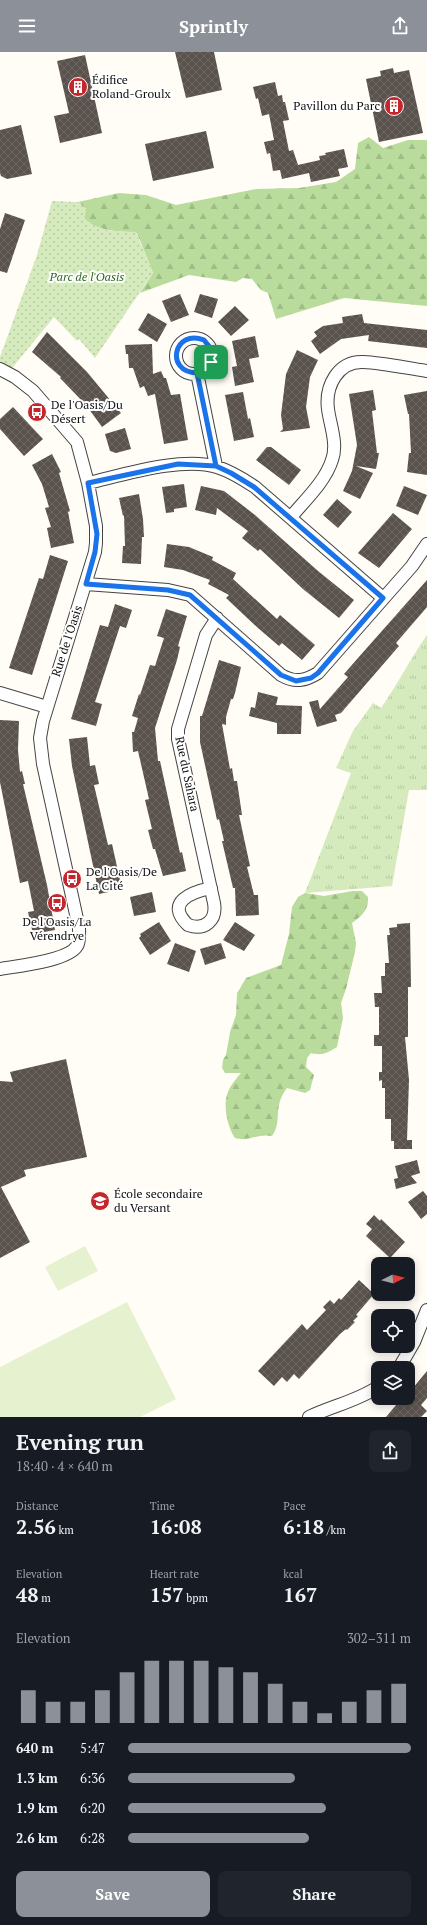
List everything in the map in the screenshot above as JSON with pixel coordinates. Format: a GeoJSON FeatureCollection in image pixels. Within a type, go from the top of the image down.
{"type":"FeatureCollection","features":[{"type":"Feature","properties":{"kind":"street"},"geometry":{"type":"LineString","coordinates":[[291,517],[324,477],[332,460],[333,439],[327,398],[333,377],[347,366],[363,362],[427,371]]}},
{"type":"Feature","properties":{"kind":"street","name":"Rue de l'Oasis"},"geometry":{"type":"LineString","coordinates":[[0,369],[15,377],[33,391],[74,437],[79,448],[88,483],[97,534],[95,552],[86,584],[46,706],[42,726],[41,749],[79,928],[77,946],[72,951],[59,957],[0,969]]}},
{"type":"Feature","properties":{"kind":"street"},"geometry":{"type":"LineString","coordinates":[[197,373],[216,466]]}},
{"type":"Feature","properties":{"kind":"street"},"geometry":{"type":"LineString","coordinates":[[88,483],[178,464],[216,466],[246,481],[291,517],[383,598]]}},
{"type":"Feature","properties":{"kind":"street"},"geometry":{"type":"LineString","coordinates":[[86,584],[180,592],[190,595],[281,675],[296,681],[303,680],[318,673],[412,566],[427,544]]}},
{"type":"Feature","properties":{"kind":"street","name":"Rue du Sahara"},"geometry":{"type":"LineString","coordinates":[[211,888],[178,739],[178,728],[179,719],[206,635],[217,618]]}},
{"type":"Feature","properties":{"kind":"street"},"geometry":{"type":"LineString","coordinates":[[0,692],[46,706]]}},
{"type":"Feature","properties":{"kind":"street"},"geometry":{"type":"LineString","coordinates":[[403,1361],[414,1342],[427,1310]]}},
{"type":"Feature","properties":{"kind":"street"},"geometry":{"type":"LineString","coordinates":[[309,1417],[327,1408],[371,1392]]}},
{"type":"Feature","properties":{"kind":"green space"},"geometry":{"type":"Polygon","coordinates":[[[369,137],[383,148],[408,140],[427,140],[427,306],[344,298],[276,319],[268,293],[261,290],[252,279],[243,278],[236,282],[189,275],[140,293],[153,273],[137,233],[108,230],[89,223],[84,218],[86,209],[78,202],[119,193],[146,195],[176,205],[256,189],[299,188],[336,182],[355,169],[358,143],[369,137]]]}},
{"type":"Feature","properties":{"kind":"green space","name":"Parc de l'Oasis"},"geometry":{"type":"Polygon","coordinates":[[[52,201],[78,202],[86,209],[84,218],[95,226],[108,230],[136,232],[153,273],[95,358],[79,339],[77,341],[54,317],[8,373],[0,369],[0,357],[37,255],[52,201]]]}},
{"type":"Feature","properties":{"kind":"green space"},"geometry":{"type":"Polygon","coordinates":[[[427,635],[427,790],[409,790],[392,886],[305,893],[351,773],[336,768],[353,731],[373,703],[381,708],[427,635]]]}},
{"type":"Feature","properties":{"kind":"green space"},"geometry":{"type":"Polygon","coordinates":[[[362,891],[368,897],[368,901],[364,912],[352,923],[356,943],[355,952],[341,1003],[343,1018],[337,1047],[324,1053],[311,1053],[307,1058],[306,1067],[314,1075],[310,1090],[305,1093],[287,1088],[280,1101],[277,1125],[272,1136],[267,1135],[245,1139],[235,1138],[230,1129],[227,1117],[226,1100],[229,1089],[241,1073],[225,1073],[222,1068],[230,1032],[236,1015],[237,993],[246,978],[281,965],[289,934],[292,907],[298,897],[305,893],[324,896],[362,891]]]}},
{"type":"Feature","properties":{"kind":"green space"},"geometry":{"type":"Polygon","coordinates":[[[85,1246],[98,1271],[58,1291],[45,1267],[85,1246]]]}},
{"type":"Feature","properties":{"kind":"green space"},"geometry":{"type":"Polygon","coordinates":[[[127,1302],[176,1399],[140,1417],[0,1417],[0,1367],[127,1302]]]}},
{"type":"Feature","properties":{"kind":"building"},"geometry":{"type":"Polygon","coordinates":[[[175,52],[214,52],[222,90],[186,98],[175,52]]]}},
{"type":"Feature","properties":{"kind":"building","name":"Édifice Roland-Groulx"},"geometry":{"type":"Polygon","coordinates":[[[85,55],[102,133],[60,143],[54,116],[69,113],[57,61],[85,55]]]}},
{"type":"Feature","properties":{"kind":"building","name":"Pavillon du Parc"},"geometry":{"type":"Polygon","coordinates":[[[393,68],[394,73],[409,70],[423,133],[379,142],[366,79],[381,76],[380,71],[393,68]]]}},
{"type":"Feature","properties":{"kind":"building"},"geometry":{"type":"Polygon","coordinates":[[[275,82],[278,96],[282,95],[283,102],[285,102],[289,120],[283,121],[289,151],[293,150],[298,165],[320,160],[319,156],[326,155],[325,153],[344,149],[348,167],[338,169],[340,176],[311,182],[309,173],[282,179],[280,170],[273,171],[270,153],[267,154],[264,142],[274,140],[269,114],[262,116],[258,98],[256,99],[253,87],[275,82]]]}},
{"type":"Feature","properties":{"kind":"building"},"geometry":{"type":"Polygon","coordinates":[[[21,125],[32,174],[7,179],[1,176],[0,173],[0,130],[21,125]]]}},
{"type":"Feature","properties":{"kind":"building"},"geometry":{"type":"Polygon","coordinates":[[[206,131],[214,168],[153,181],[145,144],[206,131]]]}},
{"type":"Feature","properties":{"kind":"building"},"geometry":{"type":"Polygon","coordinates":[[[5,213],[25,220],[7,273],[0,271],[0,229],[5,213]]]}},
{"type":"Feature","properties":{"kind":"building"},"geometry":{"type":"Polygon","coordinates":[[[180,294],[189,315],[171,322],[162,301],[180,294]]]}},
{"type":"Feature","properties":{"kind":"building"},"geometry":{"type":"Polygon","coordinates":[[[200,294],[218,299],[212,318],[194,312],[200,294]]]}},
{"type":"Feature","properties":{"kind":"building"},"geometry":{"type":"Polygon","coordinates":[[[235,306],[249,320],[231,336],[218,322],[235,306]]]}},
{"type":"Feature","properties":{"kind":"building"},"geometry":{"type":"Polygon","coordinates":[[[148,313],[167,324],[157,342],[138,330],[148,313]]]}},
{"type":"Feature","properties":{"kind":"building"},"geometry":{"type":"Polygon","coordinates":[[[362,314],[364,323],[427,330],[427,348],[368,341],[369,335],[341,339],[320,354],[311,341],[317,336],[314,332],[323,326],[343,323],[342,317],[362,314]]]}},
{"type":"Feature","properties":{"kind":"building"},"geometry":{"type":"Polygon","coordinates":[[[47,332],[87,372],[121,413],[102,427],[86,405],[60,378],[61,377],[32,352],[47,332]]]}},
{"type":"Feature","properties":{"kind":"building"},"geometry":{"type":"Polygon","coordinates":[[[255,336],[259,357],[249,359],[254,382],[235,386],[232,367],[237,366],[232,341],[255,336]]]}},
{"type":"Feature","properties":{"kind":"building"},"geometry":{"type":"Polygon","coordinates":[[[152,344],[153,374],[161,371],[164,378],[166,378],[171,395],[180,394],[188,440],[164,444],[155,394],[148,396],[144,386],[140,388],[133,368],[129,368],[128,354],[126,354],[125,345],[152,344]]]}},
{"type":"Feature","properties":{"kind":"building"},"geometry":{"type":"Polygon","coordinates":[[[297,350],[318,360],[310,377],[306,407],[310,428],[280,432],[283,429],[281,415],[286,374],[297,350]]]}},
{"type":"Feature","properties":{"kind":"building"},"geometry":{"type":"Polygon","coordinates":[[[373,390],[376,410],[372,411],[377,453],[379,453],[376,469],[356,466],[373,473],[360,499],[343,491],[352,471],[357,445],[349,394],[373,390]]]}},
{"type":"Feature","properties":{"kind":"building"},"geometry":{"type":"Polygon","coordinates":[[[427,391],[427,475],[407,472],[409,453],[411,453],[409,414],[404,395],[427,391]]]}},
{"type":"Feature","properties":{"kind":"building"},"geometry":{"type":"Polygon","coordinates":[[[243,392],[248,419],[250,418],[254,437],[234,441],[225,395],[243,392]]]}},
{"type":"Feature","properties":{"kind":"building"},"geometry":{"type":"Polygon","coordinates":[[[13,407],[43,439],[24,456],[0,429],[0,419],[13,407]]]}},
{"type":"Feature","properties":{"kind":"building"},"geometry":{"type":"Polygon","coordinates":[[[125,428],[131,449],[116,453],[110,451],[105,434],[125,428]]]}},
{"type":"Feature","properties":{"kind":"building"},"geometry":{"type":"Polygon","coordinates":[[[267,447],[271,447],[301,470],[289,485],[256,460],[267,447]]]}},
{"type":"Feature","properties":{"kind":"building"},"geometry":{"type":"Polygon","coordinates":[[[52,454],[61,472],[59,473],[70,511],[68,512],[74,543],[51,548],[47,528],[51,527],[45,508],[49,507],[42,484],[32,465],[52,454]]]}},
{"type":"Feature","properties":{"kind":"building"},"geometry":{"type":"Polygon","coordinates":[[[184,484],[187,507],[174,509],[174,512],[166,513],[162,487],[184,484]]]}},
{"type":"Feature","properties":{"kind":"building"},"geometry":{"type":"Polygon","coordinates":[[[201,486],[224,491],[255,515],[318,571],[354,600],[339,618],[303,589],[260,549],[258,551],[242,538],[248,531],[217,508],[216,515],[195,510],[201,486]]]}},
{"type":"Feature","properties":{"kind":"building"},"geometry":{"type":"Polygon","coordinates":[[[404,486],[427,495],[418,515],[396,506],[404,486]]]}},
{"type":"Feature","properties":{"kind":"building"},"geometry":{"type":"Polygon","coordinates":[[[139,494],[144,537],[142,537],[141,564],[122,563],[123,546],[125,546],[124,515],[123,516],[119,498],[139,494]]]}},
{"type":"Feature","properties":{"kind":"building"},"geometry":{"type":"Polygon","coordinates":[[[337,499],[352,512],[338,528],[323,515],[337,499]]]}},
{"type":"Feature","properties":{"kind":"building"},"geometry":{"type":"Polygon","coordinates":[[[393,513],[412,529],[379,568],[358,553],[393,513]]]}},
{"type":"Feature","properties":{"kind":"building"},"geometry":{"type":"Polygon","coordinates":[[[167,544],[189,547],[213,557],[212,560],[236,573],[233,579],[277,619],[280,615],[315,645],[302,660],[282,643],[279,646],[226,598],[229,595],[208,584],[210,580],[183,570],[164,567],[167,544]]]}},
{"type":"Feature","properties":{"kind":"building"},"geometry":{"type":"Polygon","coordinates":[[[50,555],[68,561],[32,675],[9,668],[39,578],[43,579],[50,555]]]}},
{"type":"Feature","properties":{"kind":"building"},"geometry":{"type":"Polygon","coordinates":[[[427,580],[427,607],[396,643],[399,646],[341,713],[335,715],[337,721],[317,727],[309,702],[318,700],[320,709],[348,677],[344,674],[427,580]]]}},
{"type":"Feature","properties":{"kind":"building"},"geometry":{"type":"Polygon","coordinates":[[[115,604],[132,610],[126,628],[120,626],[95,702],[102,704],[96,726],[71,719],[100,625],[108,627],[115,604]]]}},
{"type":"Feature","properties":{"kind":"building"},"geometry":{"type":"Polygon","coordinates":[[[166,609],[187,616],[178,646],[180,647],[177,660],[155,728],[158,761],[160,761],[180,853],[182,852],[186,871],[163,876],[148,830],[152,829],[145,800],[149,799],[138,751],[133,752],[132,732],[134,732],[138,718],[132,716],[150,665],[155,666],[164,638],[157,636],[166,609]]]}},
{"type":"Feature","properties":{"kind":"building"},"geometry":{"type":"Polygon","coordinates":[[[219,660],[241,667],[235,693],[233,699],[231,699],[226,717],[226,725],[222,724],[230,769],[232,768],[234,781],[237,781],[242,815],[239,815],[250,866],[247,867],[254,895],[258,895],[259,915],[236,916],[235,888],[233,888],[222,841],[224,841],[219,819],[217,820],[200,742],[200,716],[202,716],[219,660]]]}},
{"type":"Feature","properties":{"kind":"building"},"geometry":{"type":"Polygon","coordinates":[[[258,692],[278,697],[276,705],[302,706],[301,734],[277,734],[277,723],[249,716],[251,707],[255,708],[258,692]]]}},
{"type":"Feature","properties":{"kind":"building"},"geometry":{"type":"Polygon","coordinates":[[[0,720],[19,721],[18,750],[20,772],[22,771],[25,784],[23,784],[47,885],[55,930],[33,934],[28,912],[34,911],[28,881],[20,883],[0,782],[0,720]]]}},
{"type":"Feature","properties":{"kind":"building"},"geometry":{"type":"Polygon","coordinates":[[[87,737],[90,766],[95,765],[99,784],[94,785],[108,845],[112,844],[122,889],[99,894],[72,766],[69,739],[87,737]]]}},
{"type":"Feature","properties":{"kind":"building"},"geometry":{"type":"Polygon","coordinates":[[[152,892],[156,912],[134,916],[130,897],[152,892]]]}},
{"type":"Feature","properties":{"kind":"building"},"geometry":{"type":"Polygon","coordinates":[[[159,922],[171,941],[150,955],[139,938],[141,936],[140,934],[159,922]]]}},
{"type":"Feature","properties":{"kind":"building"},"geometry":{"type":"Polygon","coordinates":[[[235,922],[255,935],[244,951],[223,940],[235,922]]]}},
{"type":"Feature","properties":{"kind":"building"},"geometry":{"type":"Polygon","coordinates":[[[410,923],[411,987],[408,987],[408,1037],[405,1037],[409,1080],[407,1140],[412,1140],[412,1149],[394,1149],[394,1141],[391,1141],[391,1119],[385,1119],[385,1088],[382,1088],[382,1080],[379,1081],[379,1072],[382,1072],[382,1046],[374,1046],[374,1035],[379,1035],[379,1007],[375,1007],[374,993],[382,993],[381,976],[385,976],[385,963],[389,963],[387,935],[390,935],[389,928],[397,927],[397,924],[410,923]]]}},
{"type":"Feature","properties":{"kind":"building"},"geometry":{"type":"Polygon","coordinates":[[[175,943],[196,951],[189,972],[167,964],[175,943]]]}},
{"type":"Feature","properties":{"kind":"building"},"geometry":{"type":"Polygon","coordinates":[[[221,943],[226,958],[205,965],[200,949],[221,943]]]}},
{"type":"Feature","properties":{"kind":"building"},"geometry":{"type":"Polygon","coordinates":[[[66,1059],[87,1157],[24,1170],[26,1176],[1,1187],[30,1242],[0,1258],[0,1081],[13,1082],[10,1072],[66,1059]]]}},
{"type":"Feature","properties":{"kind":"building"},"geometry":{"type":"Polygon","coordinates":[[[417,1160],[420,1173],[411,1176],[417,1183],[396,1189],[394,1179],[398,1178],[395,1166],[417,1160]]]}},
{"type":"Feature","properties":{"kind":"building"},"geometry":{"type":"Polygon","coordinates":[[[423,1191],[427,1196],[427,1214],[421,1219],[408,1202],[423,1191]]]}},
{"type":"Feature","properties":{"kind":"building"},"geometry":{"type":"Polygon","coordinates":[[[374,1215],[380,1221],[381,1219],[405,1242],[391,1257],[389,1257],[366,1236],[372,1229],[366,1224],[374,1215]]]}},
{"type":"Feature","properties":{"kind":"building"},"geometry":{"type":"Polygon","coordinates":[[[359,1280],[371,1291],[371,1298],[356,1315],[358,1316],[353,1321],[355,1322],[347,1330],[346,1329],[340,1334],[299,1379],[294,1374],[287,1382],[282,1377],[274,1386],[258,1371],[302,1324],[307,1330],[326,1310],[323,1307],[330,1300],[334,1304],[339,1298],[341,1300],[359,1280]]]}},
{"type":"Feature","properties":{"kind":"building"},"geometry":{"type":"Polygon","coordinates":[[[427,1371],[427,1398],[421,1405],[427,1411],[421,1417],[386,1417],[396,1405],[415,1405],[415,1386],[427,1371]]]}},
{"type":"Feature","properties":{"kind":"place","name":"Édifice Roland-Groulx"},"geometry":{"type":"Point","coordinates":[78,87]}},
{"type":"Feature","properties":{"kind":"place","name":"Pavillon du Parc"},"geometry":{"type":"Point","coordinates":[394,106]}},
{"type":"Feature","properties":{"kind":"place","name":"De l'Oasis/Du Désert"},"geometry":{"type":"Point","coordinates":[37,412]}},
{"type":"Feature","properties":{"kind":"place","name":"De l'Oasis/De La Cité"},"geometry":{"type":"Point","coordinates":[72,879]}},
{"type":"Feature","properties":{"kind":"place","name":"De l'Oasis/La Vérendrye"},"geometry":{"type":"Point","coordinates":[57,903]}},
{"type":"Feature","properties":{"kind":"place","name":"École secondaire du Versant"},"geometry":{"type":"Point","coordinates":[100,1201]}},
{"type":"Feature","properties":{"kind":"route"},"geometry":{"type":"LineString","coordinates":[[211,362],[208,368],[203,372],[197,373],[216,466],[178,464],[88,483],[97,534],[95,552],[86,584],[168,590],[190,595],[281,675],[296,681],[311,678],[318,673],[383,598],[291,517],[254,487],[246,481],[216,466],[212,446],[197,373],[191,373],[181,368],[178,363],[177,352],[182,342],[187,339],[199,338],[204,340],[212,350],[211,362]]}}]}
